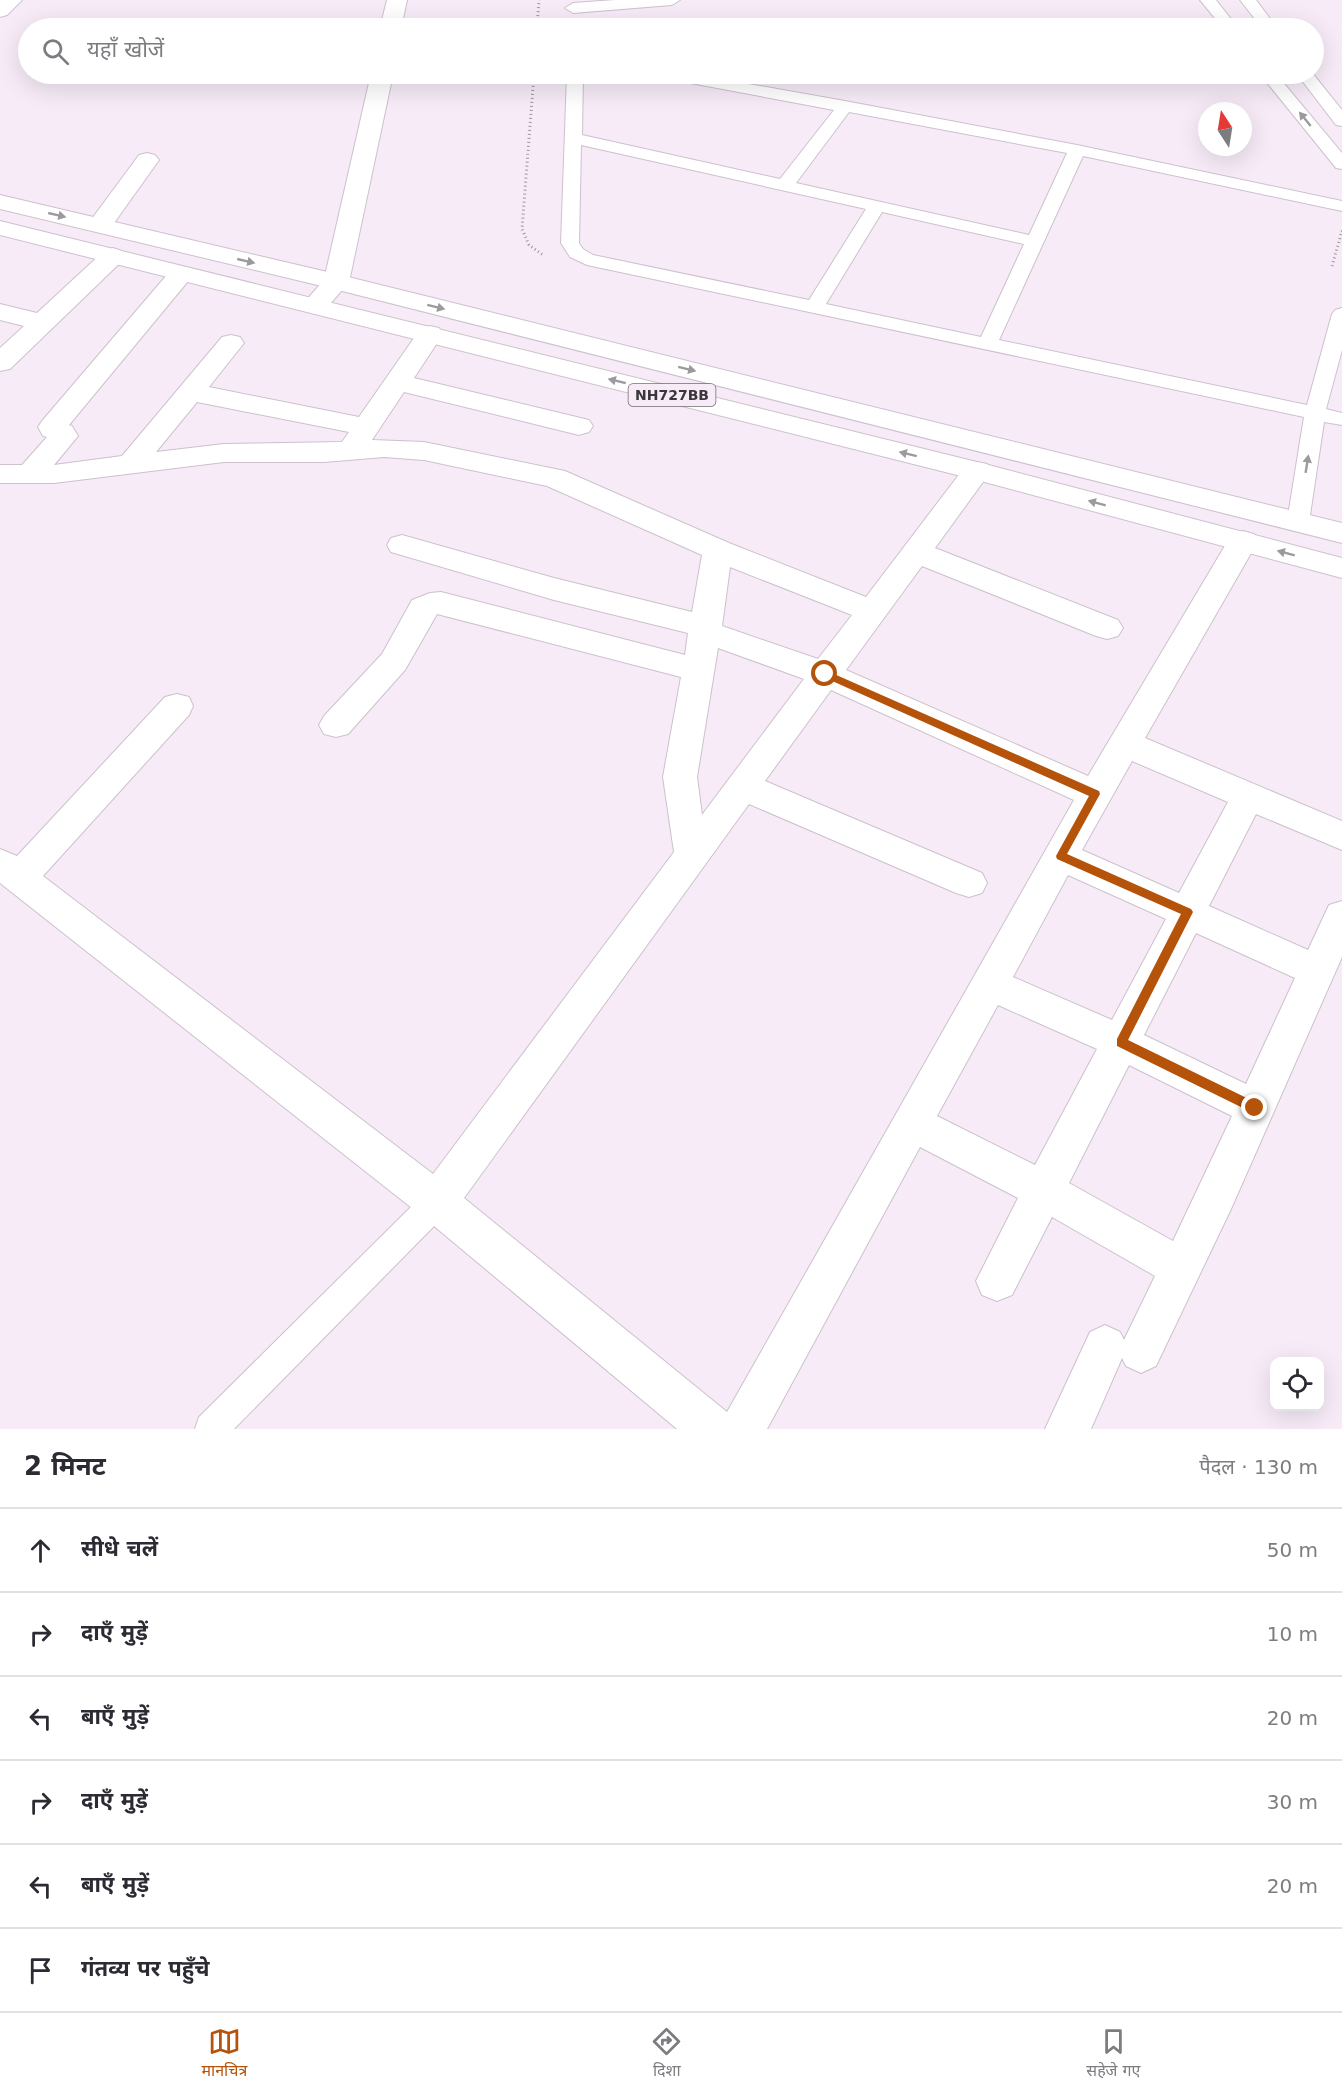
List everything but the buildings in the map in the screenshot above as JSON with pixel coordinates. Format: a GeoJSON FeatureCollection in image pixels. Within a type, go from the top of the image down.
{"type":"FeatureCollection","features":[{"type":"Feature","properties":{"kind":"main road"},"geometry":{"type":"LineString","coordinates":[[0,11],[12,0]]}},
{"type":"Feature","properties":{"kind":"main road"},"geometry":{"type":"LineString","coordinates":[[394,18],[397,0]]}},
{"type":"Feature","properties":{"kind":"main road"},"geometry":{"type":"LineString","coordinates":[[315,305],[336,282],[380,84]]}},
{"type":"Feature","properties":{"kind":"main road"},"geometry":{"type":"LineString","coordinates":[[100,225],[147,160]]}},
{"type":"Feature","properties":{"kind":"main road","name":"NH727BB"},"geometry":{"type":"LineString","coordinates":[[0,202],[336,282],[1342,533]]}},
{"type":"Feature","properties":{"kind":"main road","name":"NH727BB"},"geometry":{"type":"LineString","coordinates":[[0,228],[977,471],[1342,568]]}},
{"type":"Feature","properties":{"kind":"main road"},"geometry":{"type":"LineString","coordinates":[[0,363],[113,256]]}},
{"type":"Feature","properties":{"kind":"main road"},"geometry":{"type":"LineString","coordinates":[[30,474],[64,436],[62,432],[53,430],[52,427],[181,274]]}},
{"type":"Feature","properties":{"kind":"main road"},"geometry":{"type":"LineString","coordinates":[[0,312],[41,322]]}},
{"type":"Feature","properties":{"kind":"main road"},"geometry":{"type":"LineString","coordinates":[[351,451],[430,334]]}},
{"type":"Feature","properties":{"kind":"main road"},"geometry":{"type":"LineString","coordinates":[[131,464],[231,343]]}},
{"type":"Feature","properties":{"kind":"main road"},"geometry":{"type":"LineString","coordinates":[[396,382],[579,426]]}},
{"type":"Feature","properties":{"kind":"main road"},"geometry":{"type":"LineString","coordinates":[[191,392],[367,427]]}},
{"type":"Feature","properties":{"kind":"main road"},"geometry":{"type":"LineString","coordinates":[[0,474],[54,474],[224,453],[404,448],[555,478],[718,550],[872,611]]}},
{"type":"Feature","properties":{"kind":"main road"},"geometry":{"type":"LineString","coordinates":[[437,1202],[742,786],[977,471]]}},
{"type":"Feature","properties":{"kind":"main road"},"geometry":{"type":"LineString","coordinates":[[742,1429],[1095,794],[1243,541]]}},
{"type":"Feature","properties":{"kind":"main road"},"geometry":{"type":"LineString","coordinates":[[402,545],[554,589],[706,629],[825,674],[1095,794]]}},
{"type":"Feature","properties":{"kind":"main road"},"geometry":{"type":"LineString","coordinates":[[692,854],[680,777],[718,550]]}},
{"type":"Feature","properties":{"kind":"main road"},"geometry":{"type":"LineString","coordinates":[[915,552],[1107,628]]}},
{"type":"Feature","properties":{"kind":"main road"},"geometry":{"type":"LineString","coordinates":[[336,725],[394,662],[423,608],[430,604],[441,603],[699,670]]}},
{"type":"Feature","properties":{"kind":"main road"},"geometry":{"type":"LineString","coordinates":[[177,706],[10,870],[437,1202],[712,1429]]}},
{"type":"Feature","properties":{"kind":"main road"},"geometry":{"type":"LineString","coordinates":[[1125,744],[1342,836]]}},
{"type":"Feature","properties":{"kind":"main road"},"geometry":{"type":"LineString","coordinates":[[742,786],[969,883]]}},
{"type":"Feature","properties":{"kind":"main road"},"geometry":{"type":"LineString","coordinates":[[997,1281],[1248,796]]}},
{"type":"Feature","properties":{"kind":"main road"},"geometry":{"type":"LineString","coordinates":[[1061,856],[1317,971]]}},
{"type":"Feature","properties":{"kind":"main road"},"geometry":{"type":"LineString","coordinates":[[1068,1429],[1181,1268],[1342,916]]}},
{"type":"Feature","properties":{"kind":"main road"},"geometry":{"type":"LineString","coordinates":[[990,984],[1121,1042],[1255,1108]]}},
{"type":"Feature","properties":{"kind":"main road"},"geometry":{"type":"LineString","coordinates":[[912,1123],[1045,1191],[1181,1268]]}},
{"type":"Feature","properties":{"kind":"lane"},"geometry":{"type":"LineString","coordinates":[[573,4],[672,0]]}},
{"type":"Feature","properties":{"kind":"lane"},"geometry":{"type":"LineString","coordinates":[[1208,0],[1223,18]]}},
{"type":"Feature","properties":{"kind":"lane"},"geometry":{"type":"LineString","coordinates":[[1248,0],[1262,18]]}},
{"type":"Feature","properties":{"kind":"lane"},"geometry":{"type":"LineString","coordinates":[[575,84],[570,243],[576,253],[587,259],[1342,419]]}},
{"type":"Feature","properties":{"kind":"lane"},"geometry":{"type":"LineString","coordinates":[[724,84],[1077,150],[1342,206]]}},
{"type":"Feature","properties":{"kind":"lane"},"geometry":{"type":"LineString","coordinates":[[1276,84],[1342,165]]}},
{"type":"Feature","properties":{"kind":"lane"},"geometry":{"type":"LineString","coordinates":[[1313,84],[1342,121]]}},
{"type":"Feature","properties":{"kind":"lane"},"geometry":{"type":"LineString","coordinates":[[785,185],[845,106]]}},
{"type":"Feature","properties":{"kind":"lane"},"geometry":{"type":"LineString","coordinates":[[573,138],[1033,241]]}},
{"type":"Feature","properties":{"kind":"lane"},"geometry":{"type":"LineString","coordinates":[[987,345],[1033,241],[1077,150]]}},
{"type":"Feature","properties":{"kind":"lane"},"geometry":{"type":"LineString","coordinates":[[814,308],[877,206]]}},
{"type":"Feature","properties":{"kind":"lane"},"geometry":{"type":"LineString","coordinates":[[1298,522],[1315,413],[1342,314]]}},
{"type":"Feature","properties":{"kind":"lane"},"geometry":{"type":"LineString","coordinates":[[211,1429],[437,1202]]}},
{"type":"Feature","properties":{"kind":"path"},"geometry":{"type":"LineString","coordinates":[[538,18],[539,0]]}},
{"type":"Feature","properties":{"kind":"route"},"geometry":{"type":"LineString","coordinates":[[825,674],[1095,794],[1061,856],[1187,912],[1121,1042],[1255,1108]]}}]}
